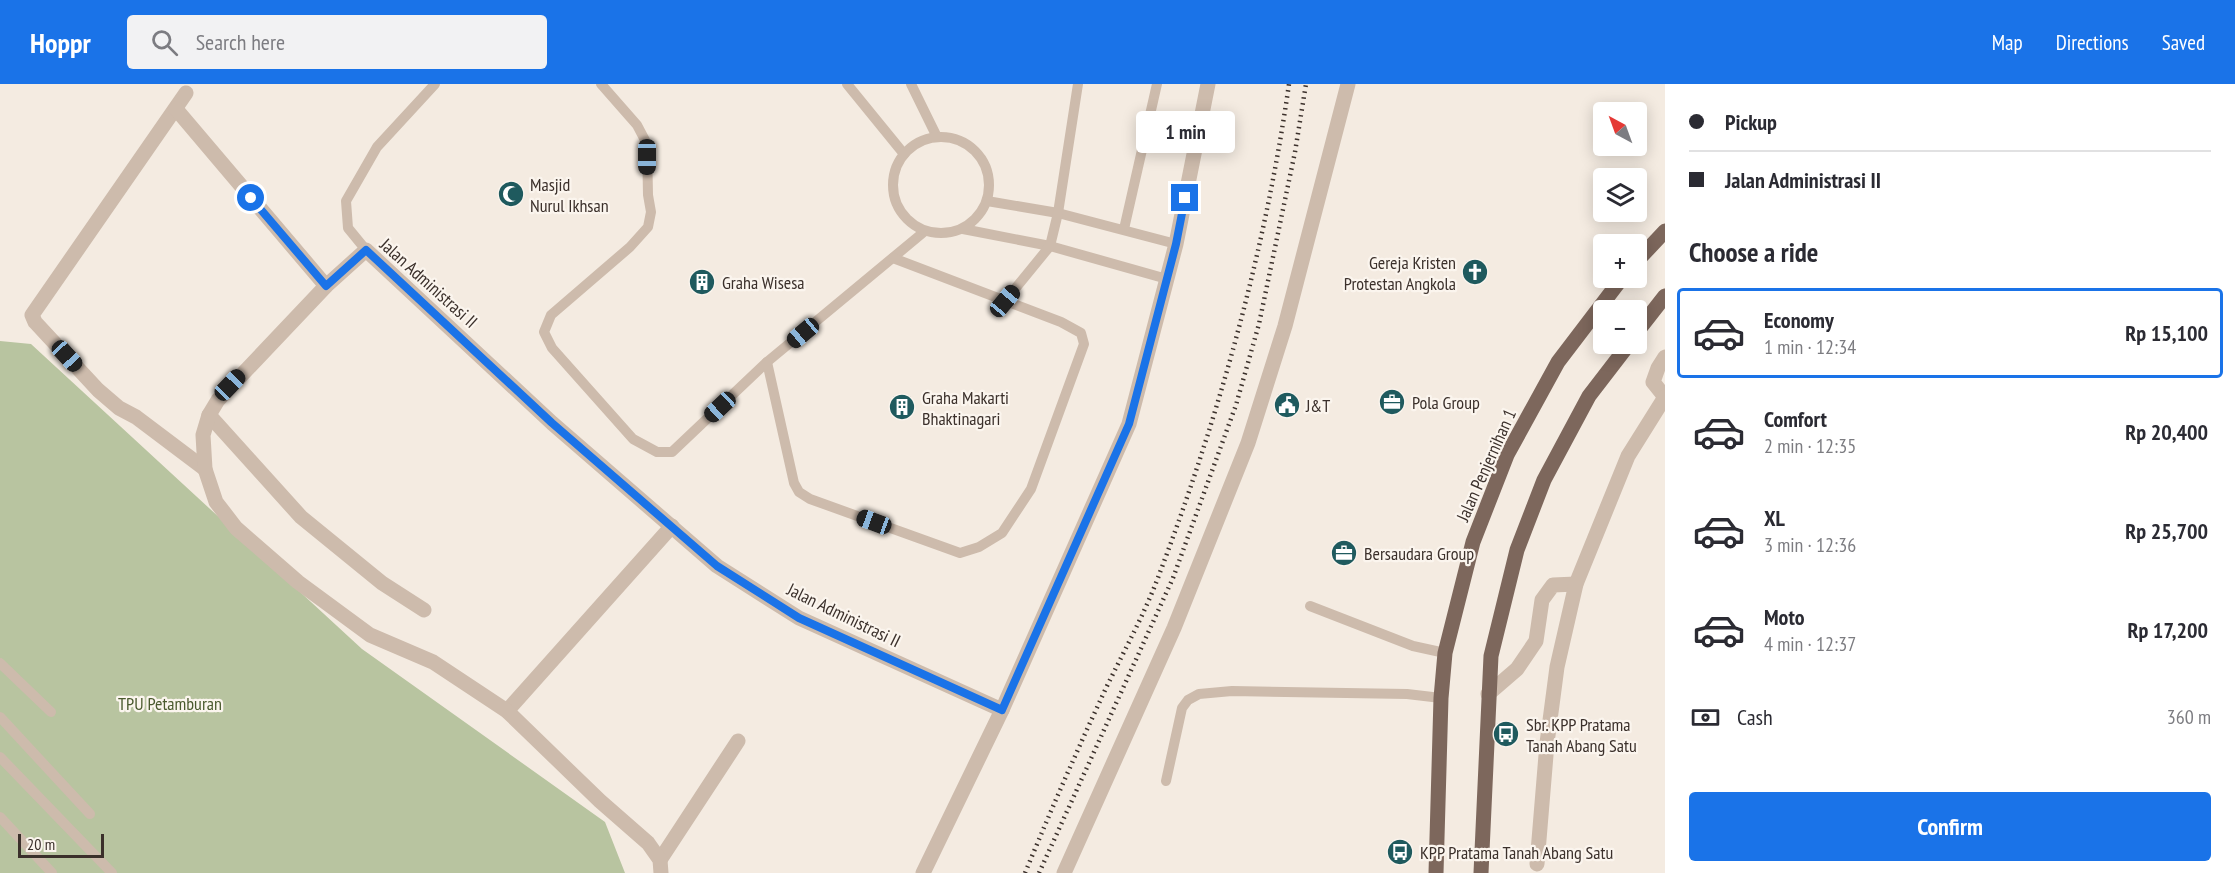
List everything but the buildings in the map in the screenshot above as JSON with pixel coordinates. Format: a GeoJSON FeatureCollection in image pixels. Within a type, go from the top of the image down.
{"type":"FeatureCollection","features":[{"type":"Feature","properties":{"kind":"main road"},"geometry":{"type":"LineString","coordinates":[[1647,250],[1665,231]]}},
{"type":"Feature","properties":{"kind":"main road","name":"Jalan Penjernihan 1"},"geometry":{"type":"LineString","coordinates":[[1436,873],[1444,653],[1473,542],[1507,455],[1558,362],[1614,288]]}},
{"type":"Feature","properties":{"kind":"main road"},"geometry":{"type":"LineString","coordinates":[[1647,319],[1665,296]]}},
{"type":"Feature","properties":{"kind":"main road"},"geometry":{"type":"LineString","coordinates":[[1481,873],[1488,694],[1491,656],[1497,623],[1517,550],[1544,480],[1589,396],[1621,354]]}},
{"type":"Feature","properties":{"kind":"street"},"geometry":{"type":"LineString","coordinates":[[923,873],[1002,710],[1129,424],[1176,244],[1208,84]]}},
{"type":"Feature","properties":{"kind":"street"},"geometry":{"type":"LineString","coordinates":[[1064,873],[1174,628],[1248,443],[1285,326],[1348,84]]}},
{"type":"Feature","properties":{"kind":"street"},"geometry":{"type":"LineString","coordinates":[[186,93],[32,315],[35,322],[105,396],[205,469]]}},
{"type":"Feature","properties":{"kind":"street"},"geometry":{"type":"LineString","coordinates":[[176,110],[326,286]]}},
{"type":"Feature","properties":{"kind":"street","name":"Jalan Administrasi II"},"geometry":{"type":"LineString","coordinates":[[661,866],[648,843],[600,801],[507,711],[433,662],[370,635],[298,582],[236,528],[216,502],[205,469],[203,435],[209,415],[230,385],[326,286],[366,250],[552,423],[717,566],[799,618],[1002,710]]}},
{"type":"Feature","properties":{"kind":"street"},"geometry":{"type":"LineString","coordinates":[[1537,864],[1547,743],[1557,667],[1576,584],[1628,456],[1665,397],[1653,382],[1665,357]]}},
{"type":"Feature","properties":{"kind":"street"},"geometry":{"type":"LineString","coordinates":[[209,415],[301,517],[382,583],[424,610]]}},
{"type":"Feature","properties":{"kind":"street"},"geometry":{"type":"LineString","coordinates":[[507,711],[672,526]]}},
{"type":"Feature","properties":{"kind":"street"},"geometry":{"type":"LineString","coordinates":[[1488,694],[1517,669],[1536,641],[1542,600],[1553,585],[1576,584]]}},
{"type":"Feature","properties":{"kind":"street"},"geometry":{"type":"LineString","coordinates":[[661,866],[738,741]]}},
{"type":"Feature","properties":{"kind":"lane"},"geometry":{"type":"LineString","coordinates":[[366,250],[348,228],[346,201],[377,147],[435,84]]}},
{"type":"Feature","properties":{"kind":"lane"},"geometry":{"type":"LineString","coordinates":[[602,84],[637,125],[647,144],[648,195],[651,212],[648,227],[630,247],[551,315],[544,332],[552,348],[633,439],[657,452],[672,452],[767,362],[925,231]]}},
{"type":"Feature","properties":{"kind":"lane"},"geometry":{"type":"LineString","coordinates":[[847,84],[904,154]]}},
{"type":"Feature","properties":{"kind":"lane"},"geometry":{"type":"LineString","coordinates":[[911,84],[937,137]]}},
{"type":"Feature","properties":{"kind":"lane"},"geometry":{"type":"LineString","coordinates":[[1005,301],[1050,246],[1058,213],[1078,84]]}},
{"type":"Feature","properties":{"kind":"lane"},"geometry":{"type":"LineString","coordinates":[[1124,229],[1157,84]]}},
{"type":"Feature","properties":{"kind":"lane"},"geometry":{"type":"LineString","coordinates":[[937,137],[956,139],[973,148],[985,163],[990,182],[987,201],[978,217],[963,229],[944,234],[925,231],[909,222],[898,207],[892,189],[895,170],[904,154],[919,142],[937,137]]}},
{"type":"Feature","properties":{"kind":"lane"},"geometry":{"type":"LineString","coordinates":[[987,201],[1058,213],[1176,244]]}},
{"type":"Feature","properties":{"kind":"lane"},"geometry":{"type":"LineString","coordinates":[[963,229],[1050,246],[1167,279]]}},
{"type":"Feature","properties":{"kind":"lane"},"geometry":{"type":"LineString","coordinates":[[767,362],[794,483],[799,492],[810,499],[960,553],[979,546],[1002,533],[1031,489],[1084,344],[1082,333],[1062,322],[893,258]]}},
{"type":"Feature","properties":{"kind":"lane"},"geometry":{"type":"LineString","coordinates":[[1310,606],[1413,646],[1444,653]]}},
{"type":"Feature","properties":{"kind":"lane"},"geometry":{"type":"LineString","coordinates":[[0,663],[51,712]]}},
{"type":"Feature","properties":{"kind":"lane"},"geometry":{"type":"LineString","coordinates":[[1166,781],[1182,708],[1188,700],[1198,694],[1232,690],[1407,694],[1441,698]]}},
{"type":"Feature","properties":{"kind":"lane"},"geometry":{"type":"LineString","coordinates":[[0,717],[90,814]]}},
{"type":"Feature","properties":{"kind":"lane"},"geometry":{"type":"LineString","coordinates":[[0,757],[112,873]]}},
{"type":"Feature","properties":{"kind":"lane"},"geometry":{"type":"LineString","coordinates":[[0,817],[52,873]]}},
{"type":"Feature","properties":{"kind":"green space","name":"TPU Petamburan"},"geometry":{"type":"Polygon","coordinates":[[[0,341],[31,344],[362,649],[605,822],[625,873],[0,873],[0,341]]]}},
{"type":"Feature","properties":{"kind":"railway"},"geometry":{"type":"LineString","coordinates":[[1025,873],[1107,686],[1141,617],[1181,515],[1220,394],[1253,271],[1279,147],[1289,84]]}},
{"type":"Feature","properties":{"kind":"railway"},"geometry":{"type":"LineString","coordinates":[[1039,873],[1173,578],[1236,405],[1259,324],[1295,152],[1306,84]]}},
{"type":"Feature","properties":{"kind":"place","name":"Masjid Nurul Ikhsan"},"geometry":{"type":"Point","coordinates":[511,194]}},
{"type":"Feature","properties":{"kind":"place","name":"Gereja Kristen Protestan Angkola"},"geometry":{"type":"Point","coordinates":[1475,272]}},
{"type":"Feature","properties":{"kind":"place","name":"Graha Wisesa"},"geometry":{"type":"Point","coordinates":[702,282]}},
{"type":"Feature","properties":{"kind":"place","name":"Pola Group"},"geometry":{"type":"Point","coordinates":[1392,402]}},
{"type":"Feature","properties":{"kind":"place","name":"J&T"},"geometry":{"type":"Point","coordinates":[1287,405]}},
{"type":"Feature","properties":{"kind":"place","name":"Graha Makarti Bhaktinagari"},"geometry":{"type":"Point","coordinates":[902,407]}},
{"type":"Feature","properties":{"kind":"place","name":"Bersaudara Group"},"geometry":{"type":"Point","coordinates":[1344,553]}},
{"type":"Feature","properties":{"kind":"place","name":"Sbr. KPP Pratama Tanah Abang Satu"},"geometry":{"type":"Point","coordinates":[1506,734]}},
{"type":"Feature","properties":{"kind":"place","name":"KPP Pratama Tanah Abang Satu"},"geometry":{"type":"Point","coordinates":[1400,852]}},
{"type":"Feature","properties":{"kind":"route"},"geometry":{"type":"LineString","coordinates":[[251,198],[326,286],[366,250],[552,423],[717,566],[799,618],[1002,710],[1129,424],[1176,244],[1185,198]]}}]}
